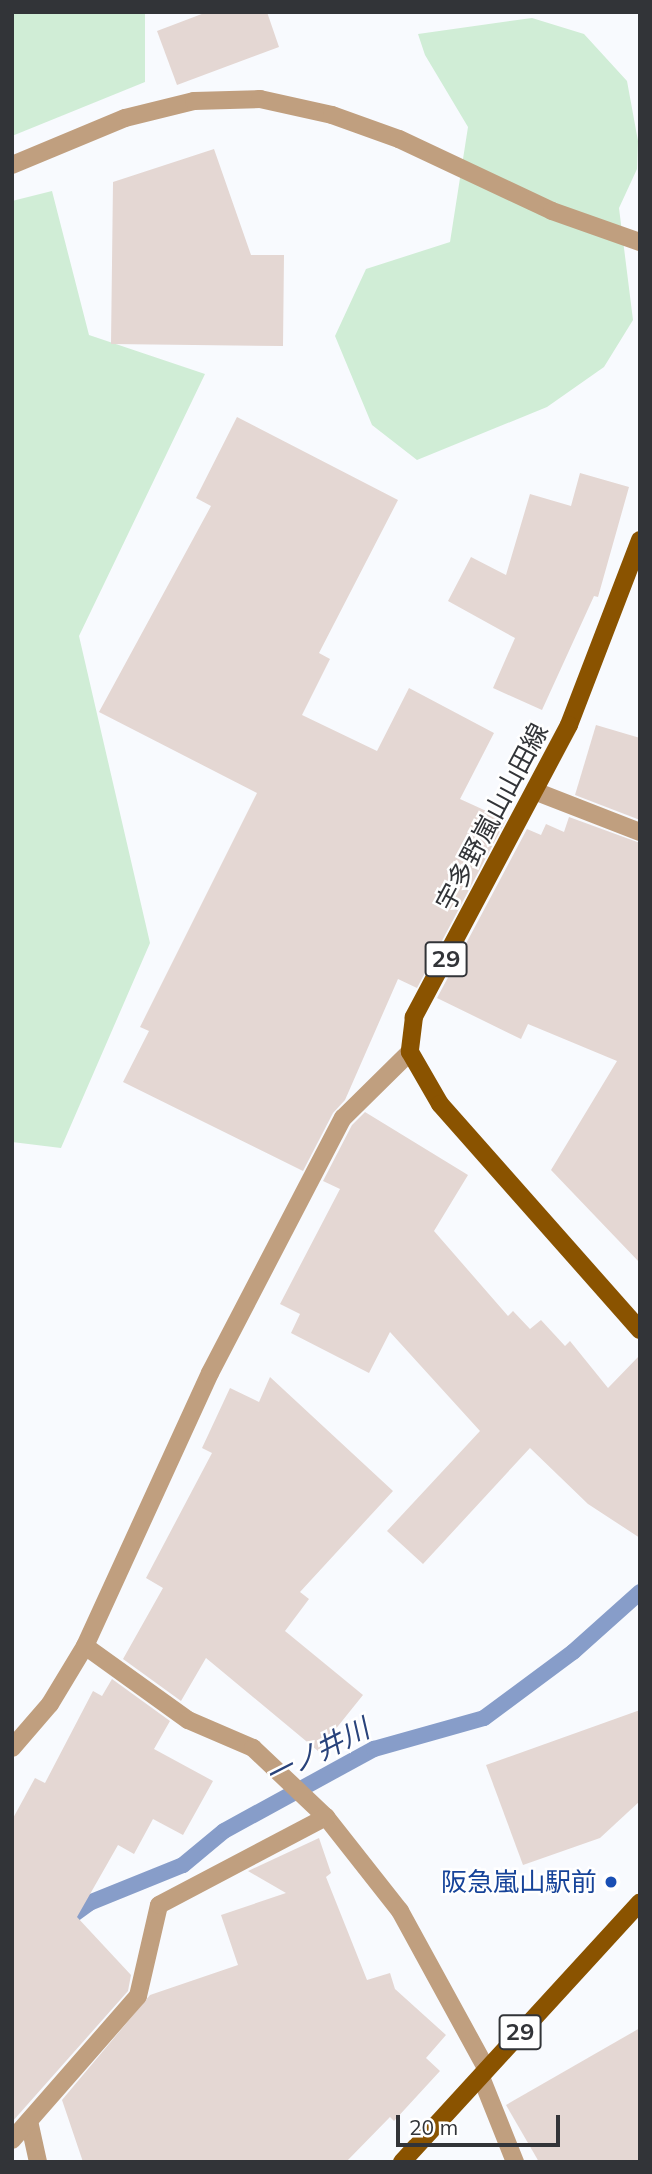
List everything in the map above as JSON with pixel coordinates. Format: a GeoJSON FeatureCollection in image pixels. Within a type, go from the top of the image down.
{"type":"FeatureCollection","features":[{"type":"Feature","properties":{"kind":"main road","name":"宇多野嵐山山田線"},"geometry":{"type":"LineString","coordinates":[[410,1052],[414,1017],[537,792],[569,725],[640,540]]}},
{"type":"Feature","properties":{"kind":"main road"},"geometry":{"type":"LineString","coordinates":[[410,1052],[440,1104],[640,1330]]}},
{"type":"Feature","properties":{"kind":"main road","name":"29"},"geometry":{"type":"LineString","coordinates":[[402,2162],[640,1902]]}},
{"type":"Feature","properties":{"kind":"street"},"geometry":{"type":"LineString","coordinates":[[12,165],[125,118],[194,101],[260,99],[332,115],[399,139],[552,211],[640,242]]}},
{"type":"Feature","properties":{"kind":"street"},"geometry":{"type":"LineString","coordinates":[[537,792],[640,832]]}},
{"type":"Feature","properties":{"kind":"street"},"geometry":{"type":"LineString","coordinates":[[12,1748],[50,1704],[85,1646],[210,1373],[343,1118],[410,1052]]}},
{"type":"Feature","properties":{"kind":"street"},"geometry":{"type":"LineString","coordinates":[[85,1646],[188,1720],[253,1748],[326,1817],[400,1911],[484,2073],[515,2162]]}},
{"type":"Feature","properties":{"kind":"street"},"geometry":{"type":"LineString","coordinates":[[12,2140],[138,1996],[159,1905],[326,1817]]}},
{"type":"Feature","properties":{"kind":"street"},"geometry":{"type":"LineString","coordinates":[[29,2121],[38,2162]]}},
{"type":"Feature","properties":{"kind":"green space"},"geometry":{"type":"Polygon","coordinates":[[[12,12],[145,12],[145,82],[12,136],[12,12]]]}},
{"type":"Feature","properties":{"kind":"green space"},"geometry":{"type":"Polygon","coordinates":[[[532,18],[584,34],[627,81],[638,141],[637,169],[619,208],[633,320],[604,367],[547,407],[417,460],[372,425],[335,336],[366,269],[450,242],[468,127],[425,55],[418,34],[532,18]]]}},
{"type":"Feature","properties":{"kind":"green space"},"geometry":{"type":"Polygon","coordinates":[[[52,191],[89,335],[205,374],[79,636],[150,943],[61,1148],[12,1142],[12,201],[52,191]]]}},
{"type":"Feature","properties":{"kind":"building"},"geometry":{"type":"Polygon","coordinates":[[[207,12],[267,12],[279,47],[177,85],[157,31],[207,12]]]}},
{"type":"Feature","properties":{"kind":"building"},"geometry":{"type":"Polygon","coordinates":[[[214,149],[251,255],[284,255],[283,346],[111,344],[113,182],[214,149]]]}},
{"type":"Feature","properties":{"kind":"building"},"geometry":{"type":"Polygon","coordinates":[[[237,417],[398,500],[319,653],[330,659],[302,715],[377,751],[409,688],[494,733],[460,799],[506,820],[417,988],[398,979],[345,1100],[333,1113],[303,1171],[123,1082],[149,1031],[140,1027],[257,793],[99,712],[211,506],[196,498],[237,417]]]}},
{"type":"Feature","properties":{"kind":"building"},"geometry":{"type":"Polygon","coordinates":[[[580,473],[629,487],[598,597],[594,596],[542,710],[493,688],[515,638],[448,601],[471,557],[506,575],[530,494],[571,506],[580,473]]]}},
{"type":"Feature","properties":{"kind":"building"},"geometry":{"type":"Polygon","coordinates":[[[596,725],[640,738],[640,820],[575,795],[596,725]]]}},
{"type":"Feature","properties":{"kind":"building"},"geometry":{"type":"Polygon","coordinates":[[[569,817],[640,843],[640,1263],[551,1170],[617,1061],[528,1024],[521,1039],[437,998],[527,829],[541,835],[546,824],[564,832],[569,817]]]}},
{"type":"Feature","properties":{"kind":"building"},"geometry":{"type":"Polygon","coordinates":[[[365,1112],[468,1175],[434,1231],[508,1316],[513,1311],[530,1329],[541,1320],[565,1346],[570,1341],[608,1388],[640,1355],[640,1538],[588,1504],[530,1448],[423,1564],[387,1531],[480,1431],[390,1332],[369,1373],[291,1333],[300,1314],[280,1304],[340,1189],[323,1181],[352,1125],[365,1112]]]}},
{"type":"Feature","properties":{"kind":"building"},"geometry":{"type":"Polygon","coordinates":[[[270,1377],[393,1491],[300,1592],[309,1599],[285,1631],[363,1695],[318,1751],[206,1658],[181,1701],[123,1659],[163,1588],[146,1578],[212,1453],[202,1448],[230,1388],[259,1402],[270,1377]]]}},
{"type":"Feature","properties":{"kind":"building"},"geometry":{"type":"Polygon","coordinates":[[[112,1679],[170,1721],[154,1749],[213,1781],[183,1835],[153,1819],[134,1854],[118,1845],[77,1917],[131,1975],[128,1991],[12,2122],[12,1820],[35,1778],[45,1783],[93,1691],[102,1696],[112,1679]]]}},
{"type":"Feature","properties":{"kind":"building"},"geometry":{"type":"Polygon","coordinates":[[[640,1710],[640,1801],[600,1838],[523,1865],[486,1765],[640,1710]]]}},
{"type":"Feature","properties":{"kind":"building"},"geometry":{"type":"Polygon","coordinates":[[[319,1838],[331,1873],[326,1877],[367,1980],[390,1973],[395,1989],[446,2035],[426,2058],[440,2071],[394,2121],[390,2117],[346,2162],[83,2162],[62,2100],[150,1995],[238,1965],[221,1915],[286,1893],[248,1871],[319,1838]]]}},
{"type":"Feature","properties":{"kind":"building"},"geometry":{"type":"Polygon","coordinates":[[[640,2028],[640,2162],[539,2162],[506,2105],[640,2028]]]}},
{"type":"Feature","properties":{"kind":"waterway","name":"一ノ井川"},"geometry":{"type":"LineString","coordinates":[[66,1920],[89,1903],[183,1865],[224,1831],[374,1749],[484,1718],[573,1652],[640,1592]]}},
{"type":"Feature","properties":{"kind":"place","name":"阪急嵐山駅前"},"geometry":{"type":"Point","coordinates":[611,1882]}}]}
